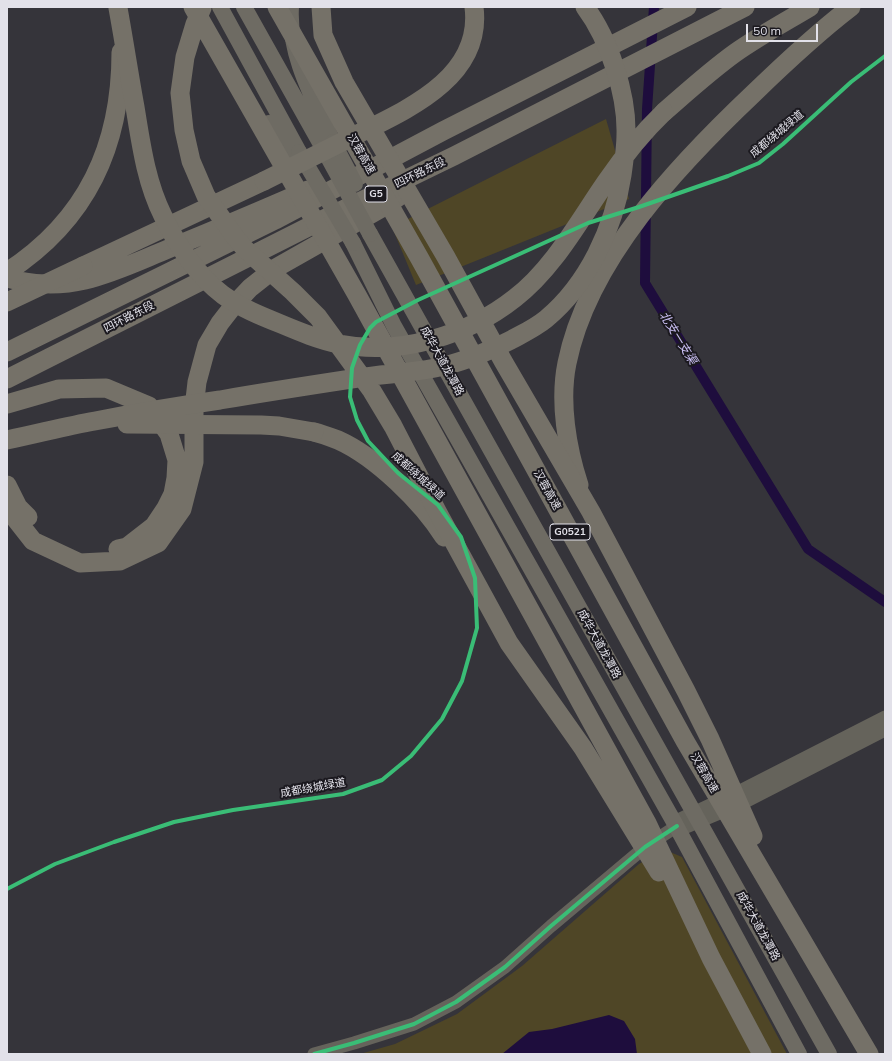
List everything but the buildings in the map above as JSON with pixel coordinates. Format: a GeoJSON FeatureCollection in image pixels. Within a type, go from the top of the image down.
{"type":"FeatureCollection","features":[{"type":"Feature","properties":{"kind":"highway"},"geometry":{"type":"LineString","coordinates":[[194,7],[357,294],[643,816],[711,958],[762,1054]]}},
{"type":"Feature","properties":{"kind":"highway"},"geometry":{"type":"LineString","coordinates":[[203,7],[195,24],[185,57],[180,93],[184,130],[191,161],[203,190],[245,249],[318,317],[372,390],[393,426],[440,518],[510,643]]}},
{"type":"Feature","properties":{"kind":"highway","name":"汉蓉高速"},"geometry":{"type":"LineString","coordinates":[[277,7],[424,266],[685,741],[869,1054]]}},
{"type":"Feature","properties":{"kind":"highway"},"geometry":{"type":"LineString","coordinates":[[321,7],[323,35],[344,82],[446,257],[503,361],[592,512],[710,739],[758,848],[821,972]]}},
{"type":"Feature","properties":{"kind":"highway"},"geometry":{"type":"LineString","coordinates":[[7,302],[264,181],[417,104],[433,93],[446,81],[466,54],[475,25],[474,7]]}},
{"type":"Feature","properties":{"kind":"highway"},"geometry":{"type":"LineString","coordinates":[[13,439],[88,422],[138,413],[358,378],[435,368],[486,352],[546,320],[582,279],[600,248],[612,220],[620,189],[624,163],[626,132],[623,98],[606,44],[592,16],[585,7]]}},
{"type":"Feature","properties":{"kind":"highway","name":"四环路东段"},"geometry":{"type":"LineString","coordinates":[[7,352],[275,220],[443,131],[687,7]]}},
{"type":"Feature","properties":{"kind":"highway","name":"四环路东段"},"geometry":{"type":"LineString","coordinates":[[7,378],[324,219],[454,156],[745,7]]}},
{"type":"Feature","properties":{"kind":"highway"},"geometry":{"type":"LineString","coordinates":[[118,8],[143,158],[151,186],[162,214],[186,256],[221,293],[244,308],[302,333],[339,344],[362,347],[390,347],[438,339],[485,318],[515,298],[539,276],[560,249],[607,180],[631,148],[664,112],[734,54],[758,37],[810,7]]}},
{"type":"Feature","properties":{"kind":"highway"},"geometry":{"type":"LineString","coordinates":[[592,512],[576,475],[569,449],[565,416],[565,382],[571,348],[581,315],[588,300],[631,228],[657,194],[689,158],[734,111],[786,62],[851,7]]}},
{"type":"Feature","properties":{"kind":"highway"},"geometry":{"type":"LineString","coordinates":[[7,272],[48,240],[59,229],[81,202],[99,169],[108,147],[117,105],[121,74],[118,8]]}},
{"type":"Feature","properties":{"kind":"highway"},"geometry":{"type":"LineString","coordinates":[[7,278],[21,282],[45,284],[68,282],[85,280],[122,268],[237,221],[443,131]]}},
{"type":"Feature","properties":{"kind":"highway"},"geometry":{"type":"LineString","coordinates":[[7,508],[33,541],[80,563],[120,561],[158,543],[182,509],[186,496],[194,462],[194,408],[197,382],[205,352],[220,323],[234,304],[250,288],[274,269],[387,205],[454,156]]}},
{"type":"Feature","properties":{"kind":"highway"},"geometry":{"type":"LineString","coordinates":[[7,404],[59,389],[106,388],[149,406],[169,434],[177,460],[173,494],[154,526],[128,546],[96,554],[51,540],[18,507],[7,485]]}},
{"type":"Feature","properties":{"kind":"highway"},"geometry":{"type":"LineString","coordinates":[[13,439],[94,426],[182,424],[279,426],[314,432],[338,440],[362,453],[389,475],[414,499],[442,533],[510,643],[583,748],[711,958]]}},
{"type":"Feature","properties":{"kind":"main road"},"geometry":{"type":"LineString","coordinates":[[198,7],[293,152]]}},
{"type":"Feature","properties":{"kind":"main road"},"geometry":{"type":"LineString","coordinates":[[220,7],[293,152]]}},
{"type":"Feature","properties":{"kind":"main road"},"geometry":{"type":"LineString","coordinates":[[244,7],[328,145]]}},
{"type":"Feature","properties":{"kind":"main road"},"geometry":{"type":"LineString","coordinates":[[291,7],[293,37],[297,57],[314,100],[328,145]]}},
{"type":"Feature","properties":{"kind":"main road","name":"成华大道龙潭路"},"geometry":{"type":"LineString","coordinates":[[328,145],[419,320],[829,1054]]}},
{"type":"Feature","properties":{"kind":"main road","name":"成华大道龙潭路"},"geometry":{"type":"LineString","coordinates":[[293,152],[347,243],[677,826],[798,1054]]}},
{"type":"Feature","properties":{"kind":"street"},"geometry":{"type":"LineString","coordinates":[[314,1054],[414,1024],[456,1002],[505,967],[645,847],[677,826],[696,817],[736,793],[885,717]]}},
{"type":"Feature","properties":{"kind":"street"},"geometry":{"type":"LineString","coordinates":[[696,817],[742,804],[885,730]]}},
{"type":"Feature","properties":{"kind":"shaded area"},"geometry":{"type":"Polygon","coordinates":[[[606,119],[629,199],[416,285],[392,227],[606,119]]]}},
{"type":"Feature","properties":{"kind":"shaded area"},"geometry":{"type":"Polygon","coordinates":[[[663,849],[682,857],[787,1054],[360,1054],[395,1044],[457,1014],[522,966],[639,864],[663,849]]]}},
{"type":"Feature","properties":{"kind":"shaded area"},"geometry":{"type":"Polygon","coordinates":[[[609,1015],[624,1021],[635,1039],[637,1054],[502,1054],[529,1032],[552,1029],[609,1015]]]}},
{"type":"Feature","properties":{"kind":"waterway","name":"北支一支渠"},"geometry":{"type":"LineString","coordinates":[[654,7],[647,109],[645,283],[808,549],[885,602]]}},
{"type":"Feature","properties":{"kind":"cycle path","name":"成都绕城绿道"},"geometry":{"type":"LineString","coordinates":[[7,889],[55,864],[174,822],[233,810],[343,794],[382,780],[411,756],[442,719],[462,681],[477,628],[475,578],[461,537],[438,505],[398,473],[368,441],[357,420],[350,397],[352,368],[360,345],[370,328],[376,322],[418,300],[588,223],[728,176],[759,163],[783,144],[851,82],[885,56]]}},
{"type":"Feature","properties":{"kind":"cycle path"},"geometry":{"type":"LineString","coordinates":[[314,1054],[414,1024],[456,1002],[505,967],[645,847],[677,826]]}}]}
